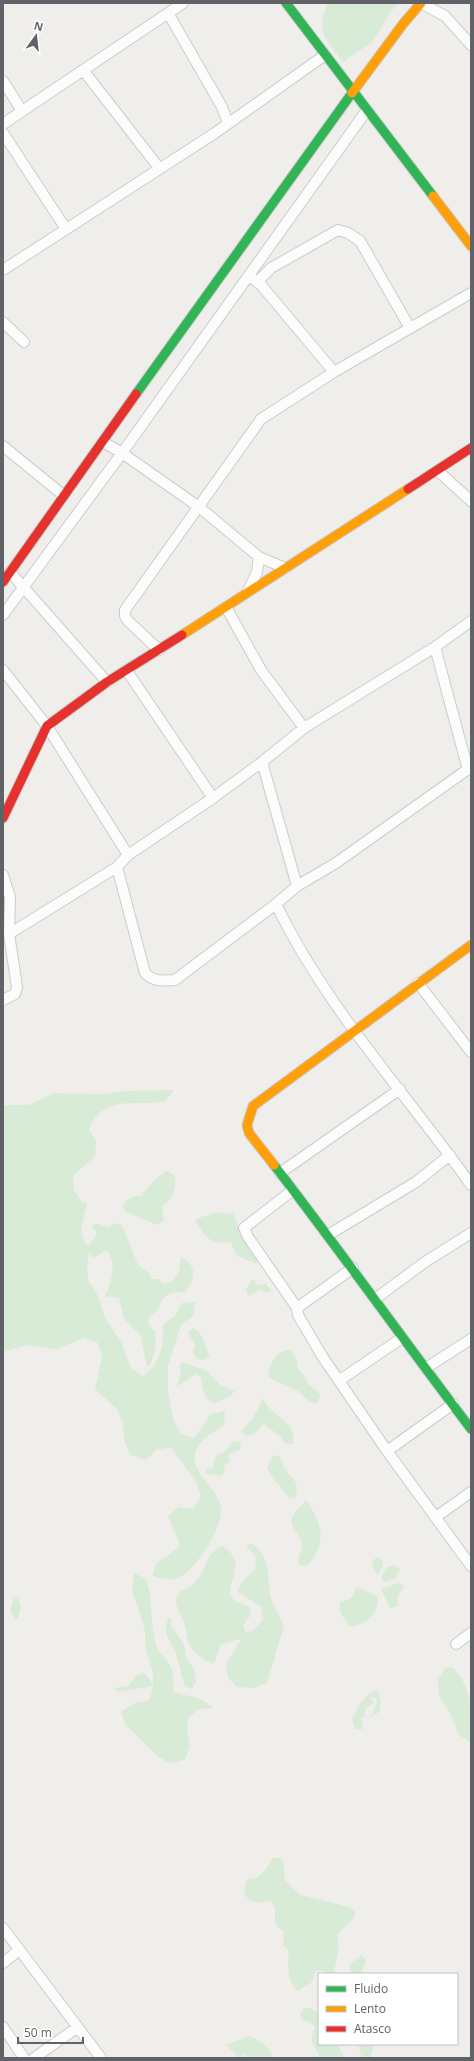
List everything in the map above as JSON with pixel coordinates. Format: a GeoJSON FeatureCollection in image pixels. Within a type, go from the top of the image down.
{"type":"FeatureCollection","features":[{"type":"Feature","properties":{"kind":"street"},"geometry":{"type":"LineString","coordinates":[[3,124],[183,3]]}},
{"type":"Feature","properties":{"kind":"street"},"geometry":{"type":"LineString","coordinates":[[286,3],[353,92],[470,242]]}},
{"type":"Feature","properties":{"kind":"street"},"geometry":{"type":"LineString","coordinates":[[3,582],[63,495],[103,442],[353,92],[403,24],[421,3],[445,16],[471,45]]}},
{"type":"Feature","properties":{"kind":"street"},"geometry":{"type":"LineString","coordinates":[[168,13],[222,107],[228,123]]}},
{"type":"Feature","properties":{"kind":"street"},"geometry":{"type":"LineString","coordinates":[[3,270],[160,169],[325,55]]}},
{"type":"Feature","properties":{"kind":"street"},"geometry":{"type":"LineString","coordinates":[[83,70],[160,169]]}},
{"type":"Feature","properties":{"kind":"street"},"geometry":{"type":"LineString","coordinates":[[3,81],[22,111]]}},
{"type":"Feature","properties":{"kind":"street"},"geometry":{"type":"LineString","coordinates":[[3,615],[122,453],[253,279],[367,110]]}},
{"type":"Feature","properties":{"kind":"street"},"geometry":{"type":"LineString","coordinates":[[3,133],[66,229]]}},
{"type":"Feature","properties":{"kind":"street"},"geometry":{"type":"LineString","coordinates":[[253,279],[338,230],[348,233],[360,241],[410,328]]}},
{"type":"Feature","properties":{"kind":"street"},"geometry":{"type":"LineString","coordinates":[[253,279],[334,372]]}},
{"type":"Feature","properties":{"kind":"street"},"geometry":{"type":"LineString","coordinates":[[159,650],[124,616],[125,610],[262,418],[334,372],[471,293]]}},
{"type":"Feature","properties":{"kind":"street"},"geometry":{"type":"LineString","coordinates":[[3,322],[24,342]]}},
{"type":"Feature","properties":{"kind":"street"},"geometry":{"type":"LineString","coordinates":[[103,442],[122,453],[199,508],[259,557],[285,568]]}},
{"type":"Feature","properties":{"kind":"street"},"geometry":{"type":"LineString","coordinates":[[3,446],[63,495]]}},
{"type":"Feature","properties":{"kind":"street"},"geometry":{"type":"LineString","coordinates":[[3,818],[47,726],[107,682],[127,671],[226,607],[248,591],[438,471],[471,448]]}},
{"type":"Feature","properties":{"kind":"street"},"geometry":{"type":"LineString","coordinates":[[438,471],[471,501]]}},
{"type":"Feature","properties":{"kind":"street"},"geometry":{"type":"LineString","coordinates":[[248,591],[257,572],[259,557]]}},
{"type":"Feature","properties":{"kind":"street"},"geometry":{"type":"LineString","coordinates":[[10,572],[107,682]]}},
{"type":"Feature","properties":{"kind":"street"},"geometry":{"type":"LineString","coordinates":[[226,607],[261,670],[304,728]]}},
{"type":"Feature","properties":{"kind":"street"},"geometry":{"type":"LineString","coordinates":[[9,934],[117,867],[128,856],[213,798],[262,762],[304,728],[435,647],[471,621]]}},
{"type":"Feature","properties":{"kind":"street"},"geometry":{"type":"LineString","coordinates":[[117,867],[145,973],[151,979],[162,981],[175,980],[276,904],[297,886],[336,862],[469,768],[435,647]]}},
{"type":"Feature","properties":{"kind":"street"},"geometry":{"type":"LineString","coordinates":[[3,670],[47,726],[128,856]]}},
{"type":"Feature","properties":{"kind":"street"},"geometry":{"type":"LineString","coordinates":[[127,671],[213,798]]}},
{"type":"Feature","properties":{"kind":"street"},"geometry":{"type":"LineString","coordinates":[[262,762],[297,886]]}},
{"type":"Feature","properties":{"kind":"street"},"geometry":{"type":"LineString","coordinates":[[3,875],[10,897],[9,934],[17,987],[15,994],[3,1000]]}},
{"type":"Feature","properties":{"kind":"street"},"geometry":{"type":"LineString","coordinates":[[276,904],[288,928],[320,981],[353,1031],[400,1089],[471,1185]]}},
{"type":"Feature","properties":{"kind":"street"},"geometry":{"type":"LineString","coordinates":[[471,945],[253,1106],[247,1125],[249,1133],[353,1268],[402,1338],[471,1429]]}},
{"type":"Feature","properties":{"kind":"street"},"geometry":{"type":"LineString","coordinates":[[418,983],[471,1052]]}},
{"type":"Feature","properties":{"kind":"street"},"geometry":{"type":"LineString","coordinates":[[280,1173],[400,1089]]}},
{"type":"Feature","properties":{"kind":"street"},"geometry":{"type":"LineString","coordinates":[[328,1235],[416,1182],[450,1155]]}},
{"type":"Feature","properties":{"kind":"street"},"geometry":{"type":"LineString","coordinates":[[293,1190],[244,1228],[248,1237],[297,1308],[298,1315],[322,1356],[340,1380],[387,1451],[471,1566]]}},
{"type":"Feature","properties":{"kind":"street"},"geometry":{"type":"LineString","coordinates":[[375,1299],[425,1262],[471,1233]]}},
{"type":"Feature","properties":{"kind":"street"},"geometry":{"type":"LineString","coordinates":[[297,1308],[353,1268]]}},
{"type":"Feature","properties":{"kind":"street"},"geometry":{"type":"LineString","coordinates":[[340,1380],[402,1338]]}},
{"type":"Feature","properties":{"kind":"street"},"geometry":{"type":"LineString","coordinates":[[426,1368],[471,1339]]}},
{"type":"Feature","properties":{"kind":"street"},"geometry":{"type":"LineString","coordinates":[[387,1451],[453,1404]]}},
{"type":"Feature","properties":{"kind":"street"},"geometry":{"type":"LineString","coordinates":[[436,1518],[471,1492]]}},
{"type":"Feature","properties":{"kind":"street"},"geometry":{"type":"LineString","coordinates":[[456,1644],[471,1633]]}},
{"type":"Feature","properties":{"kind":"street"},"geometry":{"type":"LineString","coordinates":[[3,1928],[101,2058]]}},
{"type":"Feature","properties":{"kind":"street"},"geometry":{"type":"LineString","coordinates":[[3,1963],[19,1950]]}},
{"type":"Feature","properties":{"kind":"street"},"geometry":{"type":"LineString","coordinates":[[3,2027],[24,2058]]}},
{"type":"Feature","properties":{"kind":"street"},"geometry":{"type":"LineString","coordinates":[[34,2058],[78,2027]]}},
{"type":"Feature","properties":{"kind":"green space"},"geometry":{"type":"Polygon","coordinates":[[[328,3],[400,3],[392,10],[372,42],[343,62],[324,35],[322,21],[328,3]]]}},
{"type":"Feature","properties":{"kind":"green space"},"geometry":{"type":"Polygon","coordinates":[[[174,1090],[165,1102],[121,1104],[111,1106],[103,1111],[95,1118],[89,1129],[96,1141],[95,1156],[73,1176],[74,1190],[82,1203],[87,1203],[81,1230],[85,1243],[89,1245],[97,1234],[92,1227],[95,1223],[109,1227],[115,1223],[122,1225],[138,1265],[149,1273],[151,1279],[158,1279],[163,1284],[170,1283],[179,1272],[181,1258],[190,1264],[192,1268],[193,1278],[185,1292],[168,1295],[148,1320],[150,1327],[156,1332],[154,1355],[147,1367],[141,1336],[124,1319],[119,1298],[105,1297],[111,1279],[113,1266],[110,1255],[106,1250],[94,1258],[89,1253],[87,1266],[88,1280],[96,1292],[106,1319],[121,1342],[131,1368],[143,1376],[149,1371],[160,1354],[163,1340],[163,1325],[175,1316],[182,1303],[195,1302],[193,1316],[181,1325],[168,1365],[168,1393],[174,1422],[181,1434],[194,1438],[211,1414],[225,1411],[224,1425],[202,1441],[196,1450],[195,1455],[195,1462],[200,1474],[214,1491],[220,1503],[221,1511],[215,1532],[203,1554],[189,1571],[178,1578],[163,1579],[152,1575],[157,1562],[169,1555],[180,1545],[168,1516],[179,1507],[192,1509],[201,1498],[197,1483],[171,1447],[156,1450],[146,1460],[130,1455],[124,1440],[123,1424],[117,1409],[95,1389],[102,1358],[98,1343],[84,1338],[56,1349],[27,1345],[3,1352],[3,1105],[29,1105],[54,1093],[100,1094],[127,1091],[174,1090]]]}},
{"type":"Feature","properties":{"kind":"green space"},"geometry":{"type":"Polygon","coordinates":[[[167,1171],[174,1175],[175,1188],[172,1196],[162,1206],[164,1221],[158,1225],[126,1212],[122,1206],[126,1201],[135,1196],[141,1196],[156,1179],[167,1171]]]}},
{"type":"Feature","properties":{"kind":"green space"},"geometry":{"type":"Polygon","coordinates":[[[218,1212],[225,1214],[232,1213],[234,1215],[240,1230],[253,1252],[257,1264],[237,1256],[231,1243],[215,1242],[209,1239],[195,1222],[198,1218],[218,1212]]]}},
{"type":"Feature","properties":{"kind":"green space"},"geometry":{"type":"Polygon","coordinates":[[[253,1279],[257,1285],[265,1284],[270,1289],[270,1293],[260,1290],[248,1296],[246,1289],[253,1279]]]}},
{"type":"Feature","properties":{"kind":"green space"},"geometry":{"type":"Polygon","coordinates":[[[193,1328],[200,1333],[210,1356],[204,1360],[197,1359],[193,1352],[195,1345],[188,1332],[193,1328]]]}},
{"type":"Feature","properties":{"kind":"green space"},"geometry":{"type":"Polygon","coordinates":[[[287,1350],[291,1351],[296,1357],[298,1368],[308,1384],[320,1394],[317,1404],[309,1401],[298,1391],[269,1378],[269,1369],[273,1361],[279,1354],[287,1350]]]}},
{"type":"Feature","properties":{"kind":"green space"},"geometry":{"type":"Polygon","coordinates":[[[183,1362],[207,1371],[221,1386],[235,1391],[229,1397],[214,1403],[205,1396],[201,1378],[195,1374],[177,1387],[181,1373],[179,1366],[183,1362]]]}},
{"type":"Feature","properties":{"kind":"green space"},"geometry":{"type":"Polygon","coordinates":[[[263,1398],[271,1410],[288,1424],[293,1437],[293,1445],[285,1443],[281,1437],[264,1424],[254,1434],[247,1436],[241,1431],[252,1420],[263,1398]]]}},
{"type":"Feature","properties":{"kind":"green space"},"geometry":{"type":"Polygon","coordinates":[[[233,1441],[240,1442],[241,1449],[228,1455],[231,1461],[224,1465],[225,1472],[220,1476],[205,1474],[207,1469],[213,1468],[214,1460],[218,1454],[225,1452],[233,1441]]]}},
{"type":"Feature","properties":{"kind":"green space"},"geometry":{"type":"Polygon","coordinates":[[[273,1455],[280,1457],[285,1469],[295,1482],[297,1488],[295,1499],[288,1497],[274,1480],[267,1468],[273,1455]]]}},
{"type":"Feature","properties":{"kind":"green space"},"geometry":{"type":"Polygon","coordinates":[[[305,1500],[310,1506],[317,1520],[321,1534],[319,1547],[307,1566],[299,1565],[302,1543],[300,1536],[292,1525],[294,1513],[305,1500]]]}},
{"type":"Feature","properties":{"kind":"green space"},"geometry":{"type":"Polygon","coordinates":[[[252,1543],[259,1550],[266,1562],[272,1601],[284,1626],[267,1683],[253,1688],[237,1687],[228,1678],[226,1664],[241,1639],[221,1644],[214,1664],[206,1661],[195,1652],[190,1645],[182,1617],[176,1603],[179,1592],[194,1583],[202,1573],[213,1552],[222,1546],[234,1557],[235,1562],[230,1595],[235,1601],[249,1607],[251,1614],[243,1626],[246,1632],[252,1631],[263,1620],[261,1607],[237,1591],[244,1579],[255,1570],[256,1557],[246,1546],[252,1543]]]}},
{"type":"Feature","properties":{"kind":"green space"},"geometry":{"type":"Polygon","coordinates":[[[376,1557],[384,1562],[378,1576],[372,1564],[376,1557]]]}},
{"type":"Feature","properties":{"kind":"green space"},"geometry":{"type":"Polygon","coordinates":[[[394,1565],[400,1569],[396,1578],[385,1582],[382,1581],[382,1574],[387,1567],[394,1565]]]}},
{"type":"Feature","properties":{"kind":"green space"},"geometry":{"type":"Polygon","coordinates":[[[134,1573],[146,1579],[150,1596],[155,1641],[159,1651],[169,1663],[172,1670],[173,1692],[203,1700],[213,1708],[199,1709],[188,1718],[187,1732],[190,1746],[185,1760],[169,1763],[156,1755],[125,1724],[121,1711],[135,1703],[150,1700],[153,1686],[118,1692],[114,1688],[128,1686],[137,1675],[145,1673],[153,1685],[153,1673],[145,1646],[145,1631],[132,1589],[134,1573]]]}},
{"type":"Feature","properties":{"kind":"green space"},"geometry":{"type":"Polygon","coordinates":[[[398,1583],[402,1584],[404,1587],[398,1596],[397,1606],[390,1608],[382,1591],[382,1587],[388,1587],[398,1583]]]}},
{"type":"Feature","properties":{"kind":"green space"},"geometry":{"type":"Polygon","coordinates":[[[358,1588],[372,1593],[378,1598],[376,1609],[366,1621],[361,1624],[350,1626],[342,1615],[340,1606],[341,1602],[351,1598],[355,1589],[358,1588]]]}},
{"type":"Feature","properties":{"kind":"green space"},"geometry":{"type":"Polygon","coordinates":[[[16,1598],[19,1600],[21,1607],[18,1618],[15,1619],[10,1610],[13,1600],[16,1598]]]}},
{"type":"Feature","properties":{"kind":"green space"},"geometry":{"type":"Polygon","coordinates":[[[168,1618],[172,1619],[171,1626],[184,1644],[186,1657],[194,1669],[196,1682],[193,1688],[185,1687],[174,1648],[166,1631],[168,1618]]]}},
{"type":"Feature","properties":{"kind":"green space"},"geometry":{"type":"Polygon","coordinates":[[[446,1668],[453,1668],[460,1676],[468,1694],[471,1713],[471,1743],[459,1735],[451,1715],[439,1695],[438,1680],[446,1668]]]}},
{"type":"Feature","properties":{"kind":"green space"},"geometry":{"type":"Polygon","coordinates":[[[374,1691],[378,1691],[381,1702],[379,1712],[371,1717],[377,1701],[376,1698],[372,1697],[371,1701],[375,1702],[366,1708],[364,1718],[361,1718],[363,1729],[355,1729],[352,1720],[356,1711],[363,1700],[374,1691]]]}},
{"type":"Feature","properties":{"kind":"green space"},"geometry":{"type":"Polygon","coordinates":[[[273,1858],[281,1858],[284,1865],[285,1880],[300,1895],[350,1907],[355,1912],[353,1919],[337,1934],[339,1948],[334,1972],[325,1973],[323,1971],[316,1970],[311,1983],[298,1991],[291,1983],[288,1967],[289,1950],[283,1946],[284,1932],[278,1928],[275,1921],[275,1907],[270,1901],[258,1902],[249,1899],[244,1891],[247,1879],[257,1877],[265,1870],[273,1858]]]}},
{"type":"Feature","properties":{"kind":"green space"},"geometry":{"type":"Polygon","coordinates":[[[361,1955],[366,1960],[361,1973],[352,1973],[349,1965],[361,1955]]]}},
{"type":"Feature","properties":{"kind":"green space"},"geometry":{"type":"Polygon","coordinates":[[[303,2008],[310,2008],[318,2012],[318,2045],[338,2045],[345,2058],[319,2058],[311,2040],[315,2027],[310,2022],[303,2021],[300,2015],[303,2008]]]}},
{"type":"Feature","properties":{"kind":"green space"},"geometry":{"type":"Polygon","coordinates":[[[249,2036],[264,2044],[270,2051],[272,2058],[248,2058],[245,2054],[239,2058],[226,2045],[249,2036]]]}},
{"type":"Feature","properties":{"kind":"green space"},"geometry":{"type":"Polygon","coordinates":[[[357,2045],[374,2045],[371,2058],[363,2058],[360,2053],[359,2046],[357,2045]]]}},
{"type":"Feature","properties":{"kind":"traffic: fast"},"geometry":{"type":"LineString","coordinates":[[286,3],[433,196]]}},
{"type":"Feature","properties":{"kind":"traffic: fast"},"geometry":{"type":"LineString","coordinates":[[136,394],[352,93]]}},
{"type":"Feature","properties":{"kind":"traffic: fast"},"geometry":{"type":"LineString","coordinates":[[274,1165],[471,1429]]}},
{"type":"Feature","properties":{"kind":"traffic: slow"},"geometry":{"type":"LineString","coordinates":[[352,93],[403,24],[421,3]]}},
{"type":"Feature","properties":{"kind":"traffic: slow"},"geometry":{"type":"LineString","coordinates":[[433,196],[471,246]]}},
{"type":"Feature","properties":{"kind":"traffic: slow"},"geometry":{"type":"LineString","coordinates":[[182,635],[408,489]]}},
{"type":"Feature","properties":{"kind":"traffic: slow"},"geometry":{"type":"LineString","coordinates":[[274,1165],[249,1133],[247,1125],[253,1106],[471,945]]}},
{"type":"Feature","properties":{"kind":"traffic: jam"},"geometry":{"type":"LineString","coordinates":[[3,582],[136,394]]}},
{"type":"Feature","properties":{"kind":"traffic: jam"},"geometry":{"type":"LineString","coordinates":[[408,489],[471,448]]}},
{"type":"Feature","properties":{"kind":"traffic: jam"},"geometry":{"type":"LineString","coordinates":[[3,818],[47,726],[107,682],[182,635]]}}]}
